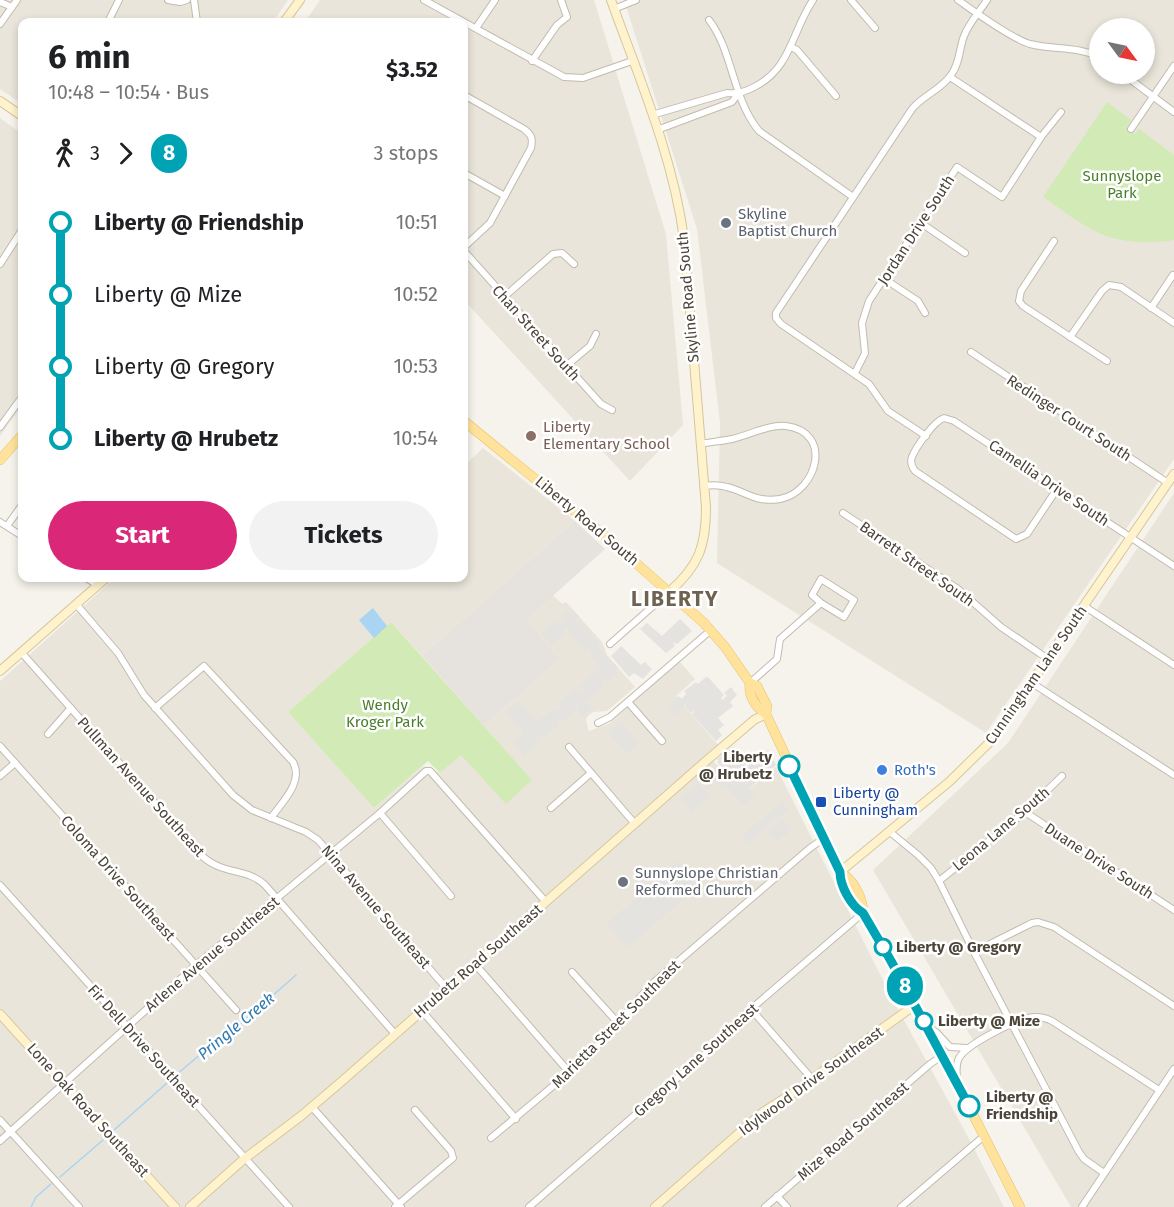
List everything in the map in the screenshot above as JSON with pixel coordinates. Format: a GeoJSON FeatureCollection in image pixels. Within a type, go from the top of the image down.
{"type":"FeatureCollection","features":[{"type":"Feature","properties":{"kind":"main road","name":"Liberty Road South"},"geometry":{"type":"LineString","coordinates":[[468,424],[551,491],[669,592],[711,630],[732,655],[750,683],[749,691],[758,709],[766,714],[840,872],[840,881],[856,909],[863,913],[915,1005],[1020,1207]]}},
{"type":"Feature","properties":{"kind":"main road"},"geometry":{"type":"LineString","coordinates":[[0,460],[18,440]]}},
{"type":"Feature","properties":{"kind":"street"},"geometry":{"type":"LineString","coordinates":[[0,24],[17,0]]}},
{"type":"Feature","properties":{"kind":"street"},"geometry":{"type":"LineString","coordinates":[[110,18],[119,0]]}},
{"type":"Feature","properties":{"kind":"street"},"geometry":{"type":"LineString","coordinates":[[168,0],[180,2],[187,0]]}},
{"type":"Feature","properties":{"kind":"street"},"geometry":{"type":"LineString","coordinates":[[194,0],[196,18]]}},
{"type":"Feature","properties":{"kind":"street"},"geometry":{"type":"LineString","coordinates":[[288,18],[300,0]]}},
{"type":"Feature","properties":{"kind":"street"},"geometry":{"type":"LineString","coordinates":[[424,0],[457,18]]}},
{"type":"Feature","properties":{"kind":"street"},"geometry":{"type":"LineString","coordinates":[[476,28],[495,0]]}},
{"type":"Feature","properties":{"kind":"street"},"geometry":{"type":"LineString","coordinates":[[532,61],[557,25],[567,17],[561,0]]}},
{"type":"Feature","properties":{"kind":"street","name":"Skyline Road South"},"geometry":{"type":"LineString","coordinates":[[611,0],[675,185],[681,215],[706,530],[702,549],[693,568],[669,592]]}},
{"type":"Feature","properties":{"kind":"street"},"geometry":{"type":"LineString","coordinates":[[615,9],[636,0]]}},
{"type":"Feature","properties":{"kind":"street"},"geometry":{"type":"LineString","coordinates":[[851,0],[875,28]]}},
{"type":"Feature","properties":{"kind":"street"},"geometry":{"type":"LineString","coordinates":[[958,0],[1029,44],[1089,53]]}},
{"type":"Feature","properties":{"kind":"street"},"geometry":{"type":"LineString","coordinates":[[987,0],[964,35],[959,60],[950,77],[916,104],[779,308],[776,318],[781,324],[869,384],[888,411],[926,436],[912,457],[912,467],[915,471],[1016,538],[1027,534],[1057,489]]}},
{"type":"Feature","properties":{"kind":"street"},"geometry":{"type":"LineString","coordinates":[[657,130],[732,102],[738,94],[772,76],[791,47],[810,1]]}},
{"type":"Feature","properties":{"kind":"street"},"geometry":{"type":"LineString","coordinates":[[0,2],[12,7]]}},
{"type":"Feature","properties":{"kind":"street"},"geometry":{"type":"LineString","coordinates":[[709,20],[716,30],[738,94],[750,119],[759,131],[853,197]]}},
{"type":"Feature","properties":{"kind":"street"},"geometry":{"type":"LineString","coordinates":[[468,24],[532,61],[557,74],[573,79],[583,78],[632,61]]}},
{"type":"Feature","properties":{"kind":"street"},"geometry":{"type":"LineString","coordinates":[[791,47],[797,50],[836,96]]}},
{"type":"Feature","properties":{"kind":"street"},"geometry":{"type":"LineString","coordinates":[[1131,129],[1174,66]]}},
{"type":"Feature","properties":{"kind":"street"},"geometry":{"type":"LineString","coordinates":[[950,77],[1041,137]]}},
{"type":"Feature","properties":{"kind":"street"},"geometry":{"type":"LineString","coordinates":[[1136,84],[1174,112]]}},
{"type":"Feature","properties":{"kind":"street"},"geometry":{"type":"LineString","coordinates":[[652,115],[727,93],[738,94]]}},
{"type":"Feature","properties":{"kind":"street"},"geometry":{"type":"LineString","coordinates":[[468,98],[524,129],[532,137],[531,148],[490,222],[468,245]]}},
{"type":"Feature","properties":{"kind":"street"},"geometry":{"type":"LineString","coordinates":[[0,101],[18,113]]}},
{"type":"Feature","properties":{"kind":"street","name":"Jordan Drive South"},"geometry":{"type":"LineString","coordinates":[[855,373],[865,353],[862,331],[869,301],[957,167],[1002,197],[1041,137],[1062,112]]}},
{"type":"Feature","properties":{"kind":"street"},"geometry":{"type":"LineString","coordinates":[[468,175],[505,196]]}},
{"type":"Feature","properties":{"kind":"street"},"geometry":{"type":"LineString","coordinates":[[921,223],[965,253]]}},
{"type":"Feature","properties":{"kind":"street"},"geometry":{"type":"LineString","coordinates":[[0,264],[18,236]]}},
{"type":"Feature","properties":{"kind":"street"},"geometry":{"type":"LineString","coordinates":[[1054,241],[1021,291],[1019,301],[1023,306],[1107,361]]}},
{"type":"Feature","properties":{"kind":"street"},"geometry":{"type":"LineString","coordinates":[[504,297],[553,254],[562,253],[574,264]]}},
{"type":"Feature","properties":{"kind":"street","name":"Chan Street South"},"geometry":{"type":"LineString","coordinates":[[468,254],[601,404],[612,410]]}},
{"type":"Feature","properties":{"kind":"street"},"geometry":{"type":"LineString","coordinates":[[1151,308],[1173,275]]}},
{"type":"Feature","properties":{"kind":"street"},"geometry":{"type":"LineString","coordinates":[[883,278],[918,302],[925,313]]}},
{"type":"Feature","properties":{"kind":"street"},"geometry":{"type":"LineString","coordinates":[[1070,337],[1102,291],[1109,285],[1121,287],[1174,323]]}},
{"type":"Feature","properties":{"kind":"street"},"geometry":{"type":"LineString","coordinates":[[566,366],[590,346],[596,334]]}},
{"type":"Feature","properties":{"kind":"street","name":"Redinger Court South"},"geometry":{"type":"LineString","coordinates":[[970,352],[1168,483]]}},
{"type":"Feature","properties":{"kind":"street"},"geometry":{"type":"LineString","coordinates":[[0,427],[18,402]]}},
{"type":"Feature","properties":{"kind":"street","name":"Camellia Drive South"},"geometry":{"type":"LineString","coordinates":[[926,436],[940,419],[954,421],[1174,566]]}},
{"type":"Feature","properties":{"kind":"street"},"geometry":{"type":"LineString","coordinates":[[700,444],[729,440],[785,426],[808,435],[816,449],[810,477],[801,488],[783,499],[767,501],[752,498],[728,487],[704,486]]}},
{"type":"Feature","properties":{"kind":"street","name":"Cunningham Lane South"},"geometry":{"type":"LineString","coordinates":[[840,872],[890,832],[983,750],[1032,683],[1174,474]]}},
{"type":"Feature","properties":{"kind":"street"},"geometry":{"type":"LineString","coordinates":[[8,526],[18,511]]}},
{"type":"Feature","properties":{"kind":"street","name":"Barrett Street South"},"geometry":{"type":"LineString","coordinates":[[843,513],[958,589],[1001,627],[1048,659]]}},
{"type":"Feature","properties":{"kind":"street"},"geometry":{"type":"LineString","coordinates":[[0,522],[18,533]]}},
{"type":"Feature","properties":{"kind":"street"},"geometry":{"type":"LineString","coordinates":[[821,579],[854,600],[844,617],[821,603],[812,595],[821,579]]}},
{"type":"Feature","properties":{"kind":"street"},"geometry":{"type":"LineString","coordinates":[[93,582],[98,585]]}},
{"type":"Feature","properties":{"kind":"street"},"geometry":{"type":"LineString","coordinates":[[0,671],[101,582]]}},
{"type":"Feature","properties":{"kind":"street"},"geometry":{"type":"LineString","coordinates":[[610,644],[669,592]]}},
{"type":"Feature","properties":{"kind":"street"},"geometry":{"type":"LineString","coordinates":[[750,683],[777,659],[780,639],[821,603]]}},
{"type":"Feature","properties":{"kind":"street","name":"Nina Avenue Southeast"},"geometry":{"type":"LineString","coordinates":[[76,604],[118,653],[144,695],[233,795],[252,810],[306,832],[318,840],[447,988]]}},
{"type":"Feature","properties":{"kind":"street"},"geometry":{"type":"LineString","coordinates":[[1084,606],[1174,664]]}},
{"type":"Feature","properties":{"kind":"street"},"geometry":{"type":"LineString","coordinates":[[598,723],[610,717],[711,630]]}},
{"type":"Feature","properties":{"kind":"street","name":"Pullman Avenue Southeast"},"geometry":{"type":"LineString","coordinates":[[21,652],[208,861],[220,869],[260,879],[395,1034]]}},
{"type":"Feature","properties":{"kind":"street"},"geometry":{"type":"LineString","coordinates":[[156,708],[204,666],[296,768],[298,774],[295,782],[271,818]]}},
{"type":"Feature","properties":{"kind":"street"},"geometry":{"type":"LineString","coordinates":[[1032,683],[1174,775]]}},
{"type":"Feature","properties":{"kind":"street"},"geometry":{"type":"LineString","coordinates":[[628,702],[662,741]]}},
{"type":"Feature","properties":{"kind":"street"},"geometry":{"type":"LineString","coordinates":[[48,734],[71,708]]}},
{"type":"Feature","properties":{"kind":"street","name":"Hrubetz Road Southeast"},"geometry":{"type":"LineString","coordinates":[[189,1207],[244,1159],[312,1107],[754,720],[766,714]]}},
{"type":"Feature","properties":{"kind":"street","name":"Coloma Drive Southeast"},"geometry":{"type":"LineString","coordinates":[[0,746],[236,1010]]}},
{"type":"Feature","properties":{"kind":"street"},"geometry":{"type":"LineString","coordinates":[[569,747],[635,824]]}},
{"type":"Feature","properties":{"kind":"street"},"geometry":{"type":"LineString","coordinates":[[0,776],[15,763]]}},
{"type":"Feature","properties":{"kind":"street","name":"Arlene Avenue Southeast"},"geometry":{"type":"LineString","coordinates":[[0,1141],[196,965],[428,771],[546,902]]}},
{"type":"Feature","properties":{"kind":"street"},"geometry":{"type":"LineString","coordinates":[[551,808],[591,773]]}},
{"type":"Feature","properties":{"kind":"street","name":"Leona Lane South"},"geometry":{"type":"LineString","coordinates":[[939,881],[1024,812],[1062,776]]}},
{"type":"Feature","properties":{"kind":"street","name":"Duane Drive South"},"geometry":{"type":"LineString","coordinates":[[1024,812],[1174,910]]}},
{"type":"Feature","properties":{"kind":"street"},"geometry":{"type":"LineString","coordinates":[[380,813],[451,896]]}},
{"type":"Feature","properties":{"kind":"street"},"geometry":{"type":"LineString","coordinates":[[890,832],[931,868],[1079,1152],[1084,1159],[1104,1173]]}},
{"type":"Feature","properties":{"kind":"street","name":"Marietta Street Southeast"},"geometry":{"type":"LineString","coordinates":[[491,1138],[569,1072],[618,1023],[653,983],[823,839]]}},
{"type":"Feature","properties":{"kind":"street","name":"Fir Dell Drive Southeast"},"geometry":{"type":"LineString","coordinates":[[0,885],[289,1207]]}},
{"type":"Feature","properties":{"kind":"street","name":"Gregory Lane Southeast"},"geometry":{"type":"LineString","coordinates":[[530,1207],[863,913]]}},
{"type":"Feature","properties":{"kind":"street"},"geometry":{"type":"LineString","coordinates":[[974,952],[1032,923],[1044,923],[1054,927],[1174,1006]]}},
{"type":"Feature","properties":{"kind":"street"},"geometry":{"type":"LineString","coordinates":[[475,964],[569,1072]]}},
{"type":"Feature","properties":{"kind":"street"},"geometry":{"type":"LineString","coordinates":[[572,972],[618,1023]]}},
{"type":"Feature","properties":{"kind":"street","name":"Idylwood Drive Southeast"},"geometry":{"type":"LineString","coordinates":[[654,1207],[763,1112],[792,1094],[915,1005]]}},
{"type":"Feature","properties":{"kind":"street"},"geometry":{"type":"LineString","coordinates":[[752,1009],[812,1079]]}},
{"type":"Feature","properties":{"kind":"street"},"geometry":{"type":"LineString","coordinates":[[422,1011],[516,1119]]}},
{"type":"Feature","properties":{"kind":"street","name":"Lone Oak Road Southeast"},"geometry":{"type":"LineString","coordinates":[[0,1014],[175,1207]]}},
{"type":"Feature","properties":{"kind":"street"},"geometry":{"type":"LineString","coordinates":[[957,1083],[956,1066],[967,1048],[1013,1024],[1037,1017],[1047,1018],[1159,1090]]}},
{"type":"Feature","properties":{"kind":"street"},"geometry":{"type":"LineString","coordinates":[[926,1026],[936,1032],[950,1047],[967,1048]]}},
{"type":"Feature","properties":{"kind":"street","name":"Mize Road Southeast"},"geometry":{"type":"LineString","coordinates":[[765,1207],[942,1056]]}},
{"type":"Feature","properties":{"kind":"street"},"geometry":{"type":"LineString","coordinates":[[1082,1207],[1174,1069]]}},
{"type":"Feature","properties":{"kind":"street"},"geometry":{"type":"LineString","coordinates":[[312,1107],[398,1206],[453,1158],[451,1151],[415,1110]]}},
{"type":"Feature","properties":{"kind":"street"},"geometry":{"type":"LineString","coordinates":[[0,1120],[79,1207]]}},
{"type":"Feature","properties":{"kind":"street"},"geometry":{"type":"LineString","coordinates":[[901,1207],[984,1136]]}},
{"type":"Feature","properties":{"kind":"street"},"geometry":{"type":"LineString","coordinates":[[777,1196],[787,1207]]}},
{"type":"Feature","properties":{"kind":"shaded area"},"geometry":{"type":"Polygon","coordinates":[[[0,0],[288,0],[276,18],[18,18],[18,101],[0,89],[0,0]]]}},
{"type":"Feature","properties":{"kind":"shaded area"},"geometry":{"type":"Polygon","coordinates":[[[320,0],[594,0],[666,234],[683,425],[630,481],[468,304],[468,18],[308,18],[320,0]]]}},
{"type":"Feature","properties":{"kind":"shaded area"},"geometry":{"type":"Polygon","coordinates":[[[624,0],[1174,0],[1174,459],[986,733],[717,563],[720,423],[697,229],[624,0]]]}},
{"type":"Feature","properties":{"kind":"shaded area"},"geometry":{"type":"Polygon","coordinates":[[[0,118],[18,131],[18,411],[0,436],[0,118]]]}},
{"type":"Feature","properties":{"kind":"shaded area"},"geometry":{"type":"Polygon","coordinates":[[[483,448],[575,521],[422,656],[391,622],[288,712],[374,808],[423,766],[440,773],[461,754],[532,780],[484,726],[559,659],[525,620],[553,595],[562,604],[566,602],[602,642],[607,655],[635,687],[607,711],[593,712],[588,716],[586,720],[589,731],[610,723],[679,661],[695,679],[676,696],[719,746],[714,762],[730,778],[737,775],[751,788],[776,767],[894,1002],[1004,1207],[0,1207],[0,681],[111,582],[468,582],[468,462],[483,448]]]}},
{"type":"Feature","properties":{"kind":"shaded area"},"geometry":{"type":"Polygon","coordinates":[[[1174,493],[1174,1207],[1071,1207],[873,870],[1008,743],[1174,493]]]}},
{"type":"Feature","properties":{"kind":"shaded area"},"geometry":{"type":"Polygon","coordinates":[[[575,521],[605,549],[526,620],[559,659],[484,726],[422,656],[575,521]]]}},
{"type":"Feature","properties":{"kind":"shaded area"},"geometry":{"type":"Polygon","coordinates":[[[568,610],[572,613],[574,611],[579,616],[575,623],[579,620],[600,644],[597,647],[618,667],[616,669],[619,673],[608,682],[605,679],[601,682],[605,686],[586,702],[583,698],[585,704],[588,702],[593,707],[582,717],[577,711],[579,707],[574,706],[576,710],[564,721],[560,718],[556,721],[559,725],[545,737],[542,734],[538,737],[541,741],[523,756],[513,743],[524,733],[505,712],[518,701],[537,722],[554,708],[557,711],[561,708],[557,704],[576,688],[579,692],[582,689],[579,685],[600,667],[590,657],[593,653],[589,648],[585,651],[568,631],[570,627],[565,628],[566,633],[552,646],[541,634],[557,619],[561,623],[564,620],[561,616],[568,610]]]}},
{"type":"Feature","properties":{"kind":"shaded area"},"geometry":{"type":"Polygon","coordinates":[[[680,619],[692,631],[677,644],[673,642],[675,646],[666,653],[640,629],[647,623],[662,636],[680,619]]]}},
{"type":"Feature","properties":{"kind":"shaded area"},"geometry":{"type":"Polygon","coordinates":[[[621,646],[641,665],[645,662],[652,669],[643,679],[634,673],[629,677],[611,656],[621,646]]]}},
{"type":"Feature","properties":{"kind":"shaded area"},"geometry":{"type":"Polygon","coordinates":[[[706,677],[724,695],[722,700],[727,696],[724,693],[731,687],[737,695],[730,702],[733,706],[718,718],[724,725],[718,730],[722,735],[716,741],[692,714],[695,710],[691,713],[685,706],[688,702],[675,715],[667,706],[679,696],[682,699],[686,694],[684,691],[706,677]]]}},
{"type":"Feature","properties":{"kind":"shaded area"},"geometry":{"type":"Polygon","coordinates":[[[621,722],[640,743],[627,754],[609,733],[621,722]]]}},
{"type":"Feature","properties":{"kind":"shaded area"},"geometry":{"type":"Polygon","coordinates":[[[733,746],[748,763],[742,768],[743,770],[768,750],[776,765],[750,788],[738,774],[734,773],[730,776],[717,762],[719,761],[717,759],[733,746]]]}},
{"type":"Feature","properties":{"kind":"shaded area"},"geometry":{"type":"Polygon","coordinates":[[[717,766],[731,780],[737,777],[755,795],[743,805],[725,784],[721,787],[708,772],[717,766]]]}},
{"type":"Feature","properties":{"kind":"shaded area"},"geometry":{"type":"Polygon","coordinates":[[[699,783],[710,796],[691,812],[681,799],[699,783]]]}},
{"type":"Feature","properties":{"kind":"shaded area"},"geometry":{"type":"Polygon","coordinates":[[[782,802],[788,809],[748,843],[741,836],[782,802]]]}},
{"type":"Feature","properties":{"kind":"shaded area"},"geometry":{"type":"Polygon","coordinates":[[[781,818],[792,829],[777,842],[767,830],[781,818]]]}},
{"type":"Feature","properties":{"kind":"shaded area"},"geometry":{"type":"Polygon","coordinates":[[[677,861],[698,885],[628,948],[607,924],[677,861]]]}},
{"type":"Feature","properties":{"kind":"green space","name":"Sunnyslope Park"},"geometry":{"type":"Polygon","coordinates":[[[1107,102],[1131,120],[1126,128],[1135,134],[1139,129],[1174,155],[1174,240],[1136,242],[1116,239],[1084,225],[1043,197],[1107,102]]]}},
{"type":"Feature","properties":{"kind":"green space","name":"Wendy Kroger Park"},"geometry":{"type":"Polygon","coordinates":[[[391,622],[532,780],[506,804],[461,755],[440,773],[428,761],[374,808],[288,712],[391,622]]]}},
{"type":"Feature","properties":{"kind":"water"},"geometry":{"type":"Polygon","coordinates":[[[373,608],[387,626],[374,638],[359,620],[373,608]]]}},
{"type":"Feature","properties":{"kind":"waterway","name":"Pringle Creek"},"geometry":{"type":"LineString","coordinates":[[176,1075],[208,1048],[221,1041],[296,975]]}},
{"type":"Feature","properties":{"kind":"waterway","name":"Pringle Creek"},"geometry":{"type":"LineString","coordinates":[[113,1131],[168,1082]]}},
{"type":"Feature","properties":{"kind":"waterway","name":"Pringle Creek"},"geometry":{"type":"LineString","coordinates":[[60,1177],[103,1140]]}},
{"type":"Feature","properties":{"kind":"waterway","name":"Pringle Creek"},"geometry":{"type":"LineString","coordinates":[[31,1207],[36,1197],[51,1184]]}},
{"type":"Feature","properties":{"kind":"bus line","name":"8"},"geometry":{"type":"LineString","coordinates":[[789,766],[840,872],[840,881],[856,909],[863,913],[891,961],[969,1106]]}},
{"type":"Feature","properties":{"kind":"place","name":"Skyline Baptist Church"},"geometry":{"type":"Point","coordinates":[726,223]}},
{"type":"Feature","properties":{"kind":"place","name":"Liberty Elementary School"},"geometry":{"type":"Point","coordinates":[531,436]}},
{"type":"Feature","properties":{"kind":"place","name":"Liberty @ Hrubetz"},"geometry":{"type":"Point","coordinates":[789,766]}},
{"type":"Feature","properties":{"kind":"place","name":"Roth's"},"geometry":{"type":"Point","coordinates":[882,770]}},
{"type":"Feature","properties":{"kind":"place","name":"Liberty @ Cunningham"},"geometry":{"type":"Point","coordinates":[821,802]}},
{"type":"Feature","properties":{"kind":"place","name":"Sunnyslope Christian Reformed Church"},"geometry":{"type":"Point","coordinates":[623,882]}},
{"type":"Feature","properties":{"kind":"place","name":"Liberty @ Gregory"},"geometry":{"type":"Point","coordinates":[883,947]}},
{"type":"Feature","properties":{"kind":"place","name":"Liberty @ Mize"},"geometry":{"type":"Point","coordinates":[924,1021]}},
{"type":"Feature","properties":{"kind":"place","name":"Liberty @ Friendship"},"geometry":{"type":"Point","coordinates":[969,1106]}},
{"type":"Feature","properties":{"kind":"district","name":"LIBERTY"},"geometry":{"type":"Point","coordinates":[675,599]}}]}
